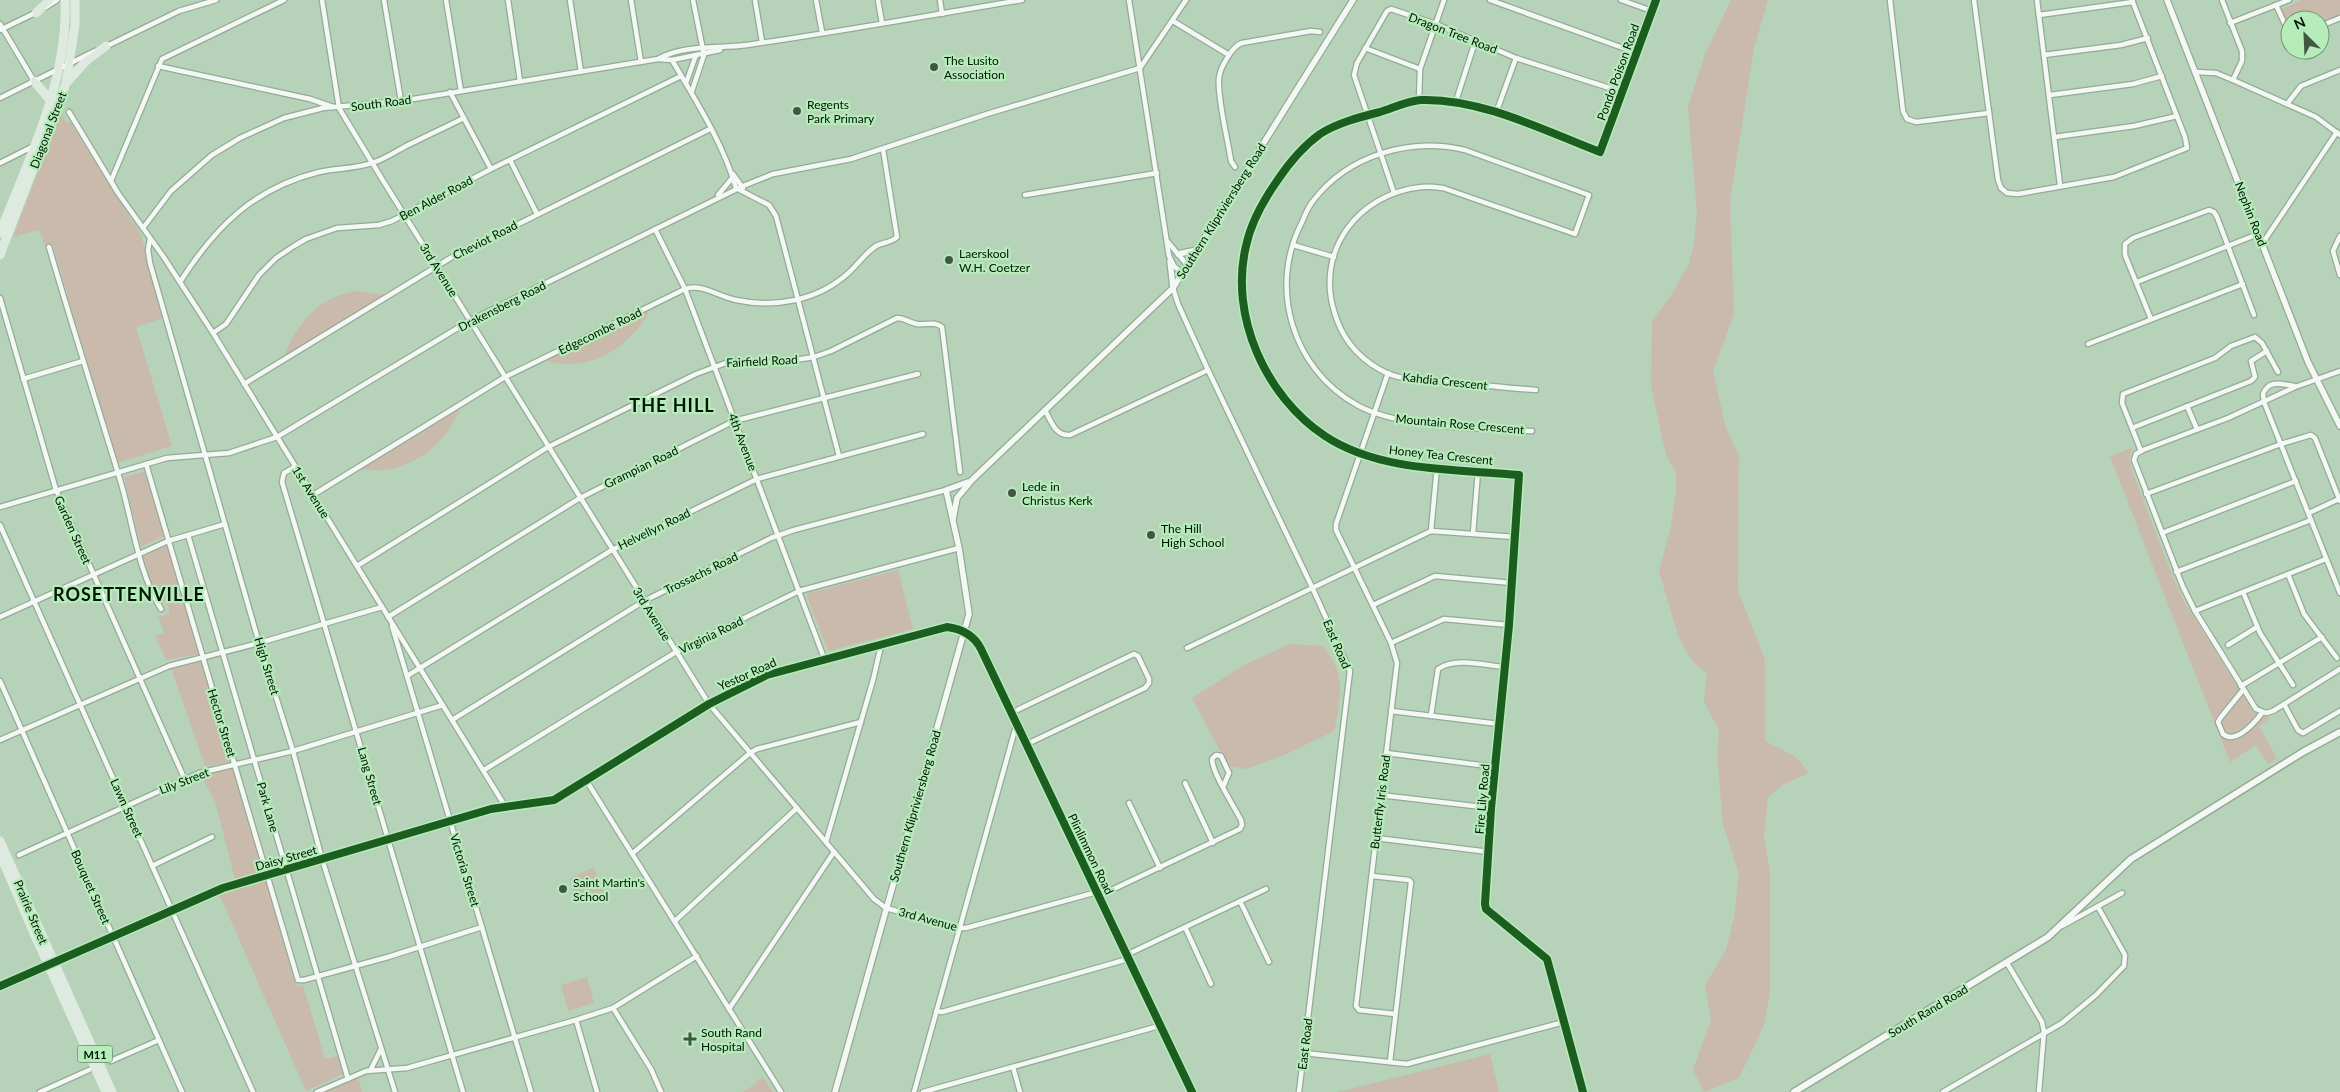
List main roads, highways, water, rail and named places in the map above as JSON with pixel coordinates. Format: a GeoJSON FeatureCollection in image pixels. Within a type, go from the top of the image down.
{"type":"FeatureCollection","features":[{"type":"Feature","properties":{"kind":"main road"},"geometry":{"type":"LineString","coordinates":[[36,13],[50,0]]}},
{"type":"Feature","properties":{"kind":"main road","name":"Diagonal Street"},"geometry":{"type":"LineString","coordinates":[[0,232],[34,146],[60,68],[66,20],[65,0]]}},
{"type":"Feature","properties":{"kind":"main road","name":"Diagonal Street"},"geometry":{"type":"LineString","coordinates":[[0,255],[66,83],[71,63],[75,25],[75,0]]}},
{"type":"Feature","properties":{"kind":"main road"},"geometry":{"type":"LineString","coordinates":[[66,83],[86,61],[106,46]]}},
{"type":"Feature","properties":{"kind":"main road"},"geometry":{"type":"LineString","coordinates":[[34,81],[50,100]]}},
{"type":"Feature","properties":{"kind":"main road","name":"South Rand Road"},"geometry":{"type":"LineString","coordinates":[[2304,752],[2340,727]]}},
{"type":"Feature","properties":{"kind":"main road","name":"South Rand Road"},"geometry":{"type":"LineString","coordinates":[[1794,1092],[2007,963],[2060,927],[2130,859],[2304,752],[2340,732]]}},
{"type":"Feature","properties":{"kind":"main road","name":"Prairie Street"},"geometry":{"type":"LineString","coordinates":[[0,841],[50,964],[112,1092]]}},
{"type":"Feature","properties":{"kind":"main road","name":"Prairie Street"},"geometry":{"type":"LineString","coordinates":[[0,854],[106,1092]]}},
{"type":"Feature","properties":{"kind":"place","name":"The Lusito Association"},"geometry":{"type":"Point","coordinates":[934,67]}},
{"type":"Feature","properties":{"kind":"place","name":"Regents Park Primary"},"geometry":{"type":"Point","coordinates":[797,111]}},
{"type":"Feature","properties":{"kind":"place","name":"Laerskool W.H. Coetzer"},"geometry":{"type":"Point","coordinates":[949,260]}},
{"type":"Feature","properties":{"kind":"place","name":"Lede in Christus Kerk"},"geometry":{"type":"Point","coordinates":[1012,493]}},
{"type":"Feature","properties":{"kind":"place","name":"The Hill High School"},"geometry":{"type":"Point","coordinates":[1151,535]}},
{"type":"Feature","properties":{"kind":"place","name":"Saint Martin's School"},"geometry":{"type":"Point","coordinates":[563,889]}},
{"type":"Feature","properties":{"kind":"place","name":"South Rand Hospital"},"geometry":{"type":"Point","coordinates":[690,1039]}},
{"type":"Feature","properties":{"kind":"district","name":"THE HILL"},"geometry":{"type":"Point","coordinates":[672,405]}},
{"type":"Feature","properties":{"kind":"district","name":"ROSETTENVILLE"},"geometry":{"type":"Point","coordinates":[129,594]}}]}
